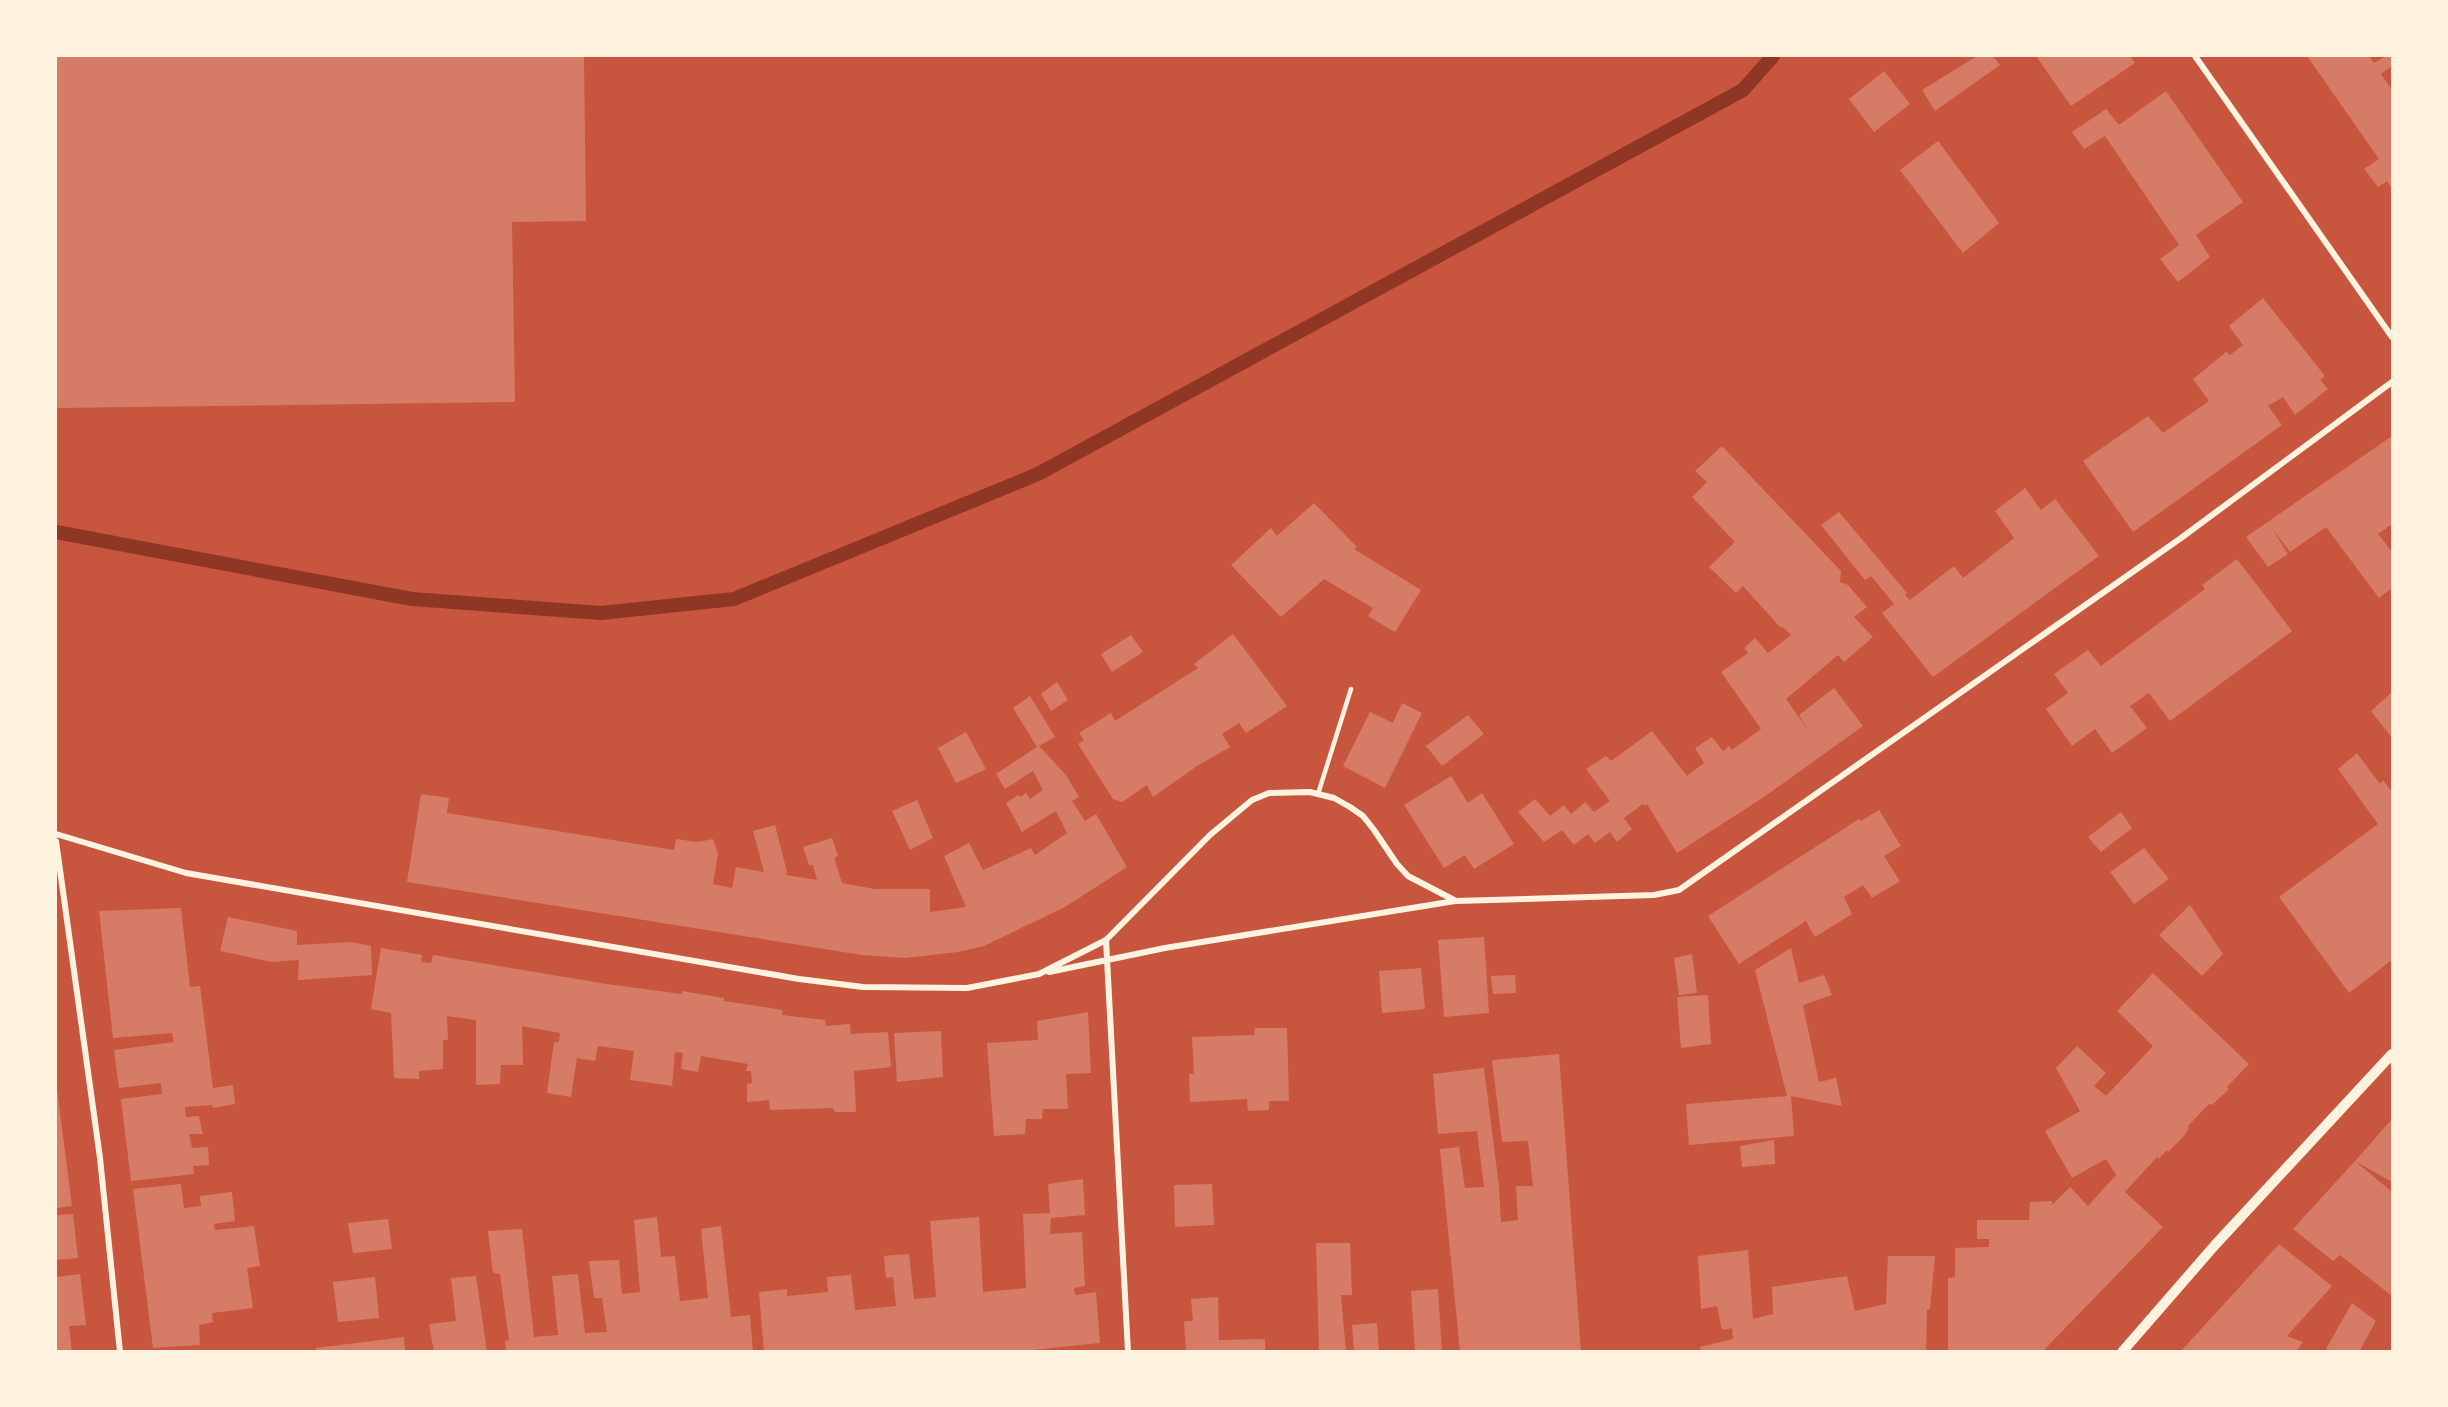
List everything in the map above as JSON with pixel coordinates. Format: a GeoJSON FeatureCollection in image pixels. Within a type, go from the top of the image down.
{"type":"FeatureCollection","features":[{"type":"Feature","properties":{"kind":"street"},"geometry":{"type":"LineString","coordinates":[[2195,56],[2392,337]]}},
{"type":"Feature","properties":{"kind":"street"},"geometry":{"type":"LineString","coordinates":[[56,834],[186,873],[799,979],[863,987],[967,988],[1165,948],[1456,901],[1654,895],[1680,890],[2181,538],[2392,382]]}},
{"type":"Feature","properties":{"kind":"street"},"geometry":{"type":"LineString","coordinates":[[1039,974],[1106,940],[1210,835],[1252,800],[1269,793],[1310,792],[1334,798],[1363,816],[1408,876],[1456,901]]}},
{"type":"Feature","properties":{"kind":"street"},"geometry":{"type":"LineString","coordinates":[[56,841],[100,1158],[120,1352]]}},
{"type":"Feature","properties":{"kind":"street"},"geometry":{"type":"LineString","coordinates":[[1106,940],[1128,1352]]}},
{"type":"Feature","properties":{"kind":"street"},"geometry":{"type":"LineString","coordinates":[[2122,1352],[2215,1245],[2392,1054]]}},
{"type":"Feature","properties":{"kind":"lane"},"geometry":{"type":"LineString","coordinates":[[1318,794],[1351,688]]}},
{"type":"Feature","properties":{"kind":"building"},"geometry":{"type":"Polygon","coordinates":[[[56,56],[584,56],[586,221],[512,222],[515,402],[56,408],[56,56]]]}},
{"type":"Feature","properties":{"kind":"building"},"geometry":{"type":"Polygon","coordinates":[[[1977,56],[1993,56],[2000,65],[1935,111],[1922,90],[1977,56]]]}},
{"type":"Feature","properties":{"kind":"building"},"geometry":{"type":"Polygon","coordinates":[[[2036,56],[2130,56],[2135,63],[2071,106],[2036,56]]]}},
{"type":"Feature","properties":{"kind":"building"},"geometry":{"type":"Polygon","coordinates":[[[2307,56],[2369,56],[2374,63],[2386,56],[2392,56],[2392,66],[2381,74],[2392,90],[2392,189],[2387,181],[2378,187],[2364,169],[2379,159],[2307,56]]]}},
{"type":"Feature","properties":{"kind":"building"},"geometry":{"type":"Polygon","coordinates":[[[1884,71],[1910,104],[1874,132],[1849,99],[1884,71]]]}},
{"type":"Feature","properties":{"kind":"building"},"geometry":{"type":"Polygon","coordinates":[[[2166,91],[2243,202],[2196,235],[2210,257],[2178,282],[2160,259],[2179,245],[2105,136],[2084,149],[2072,132],[2106,109],[2119,125],[2166,91]]]}},
{"type":"Feature","properties":{"kind":"building"},"geometry":{"type":"Polygon","coordinates":[[[1938,141],[1999,223],[1963,253],[1900,170],[1938,141]]]}},
{"type":"Feature","properties":{"kind":"building"},"geometry":{"type":"Polygon","coordinates":[[[2263,298],[2325,376],[2320,380],[2328,389],[2295,415],[2283,397],[2268,406],[2282,425],[2133,532],[2083,461],[2148,416],[2163,433],[2209,401],[2193,379],[2226,352],[2230,355],[2243,345],[2229,326],[2263,298]]]}},
{"type":"Feature","properties":{"kind":"building"},"geometry":{"type":"Polygon","coordinates":[[[2392,436],[2392,524],[2378,534],[2392,552],[2392,588],[2379,598],[2326,527],[2290,552],[2272,528],[2288,554],[2268,567],[2246,537],[2392,436]]]}},
{"type":"Feature","properties":{"kind":"building"},"geometry":{"type":"Polygon","coordinates":[[[1722,446],[1841,571],[1840,582],[1848,585],[1867,607],[1854,617],[1873,637],[1844,662],[1838,655],[1786,699],[1810,733],[1799,715],[1834,688],[1863,726],[1764,797],[1677,853],[1647,804],[1645,806],[1643,804],[1624,818],[1632,829],[1617,842],[1610,832],[1595,843],[1588,834],[1574,845],[1562,830],[1544,842],[1518,812],[1535,799],[1550,816],[1564,805],[1571,814],[1585,802],[1594,812],[1610,801],[1586,769],[1606,756],[1611,761],[1652,731],[1687,776],[1704,763],[1695,748],[1712,737],[1723,751],[1729,746],[1732,750],[1761,729],[1721,672],[1748,653],[1744,648],[1755,638],[1768,653],[1791,635],[1783,627],[1781,628],[1743,586],[1736,593],[1709,567],[1735,542],[1692,497],[1707,482],[1695,471],[1722,446]]]}},
{"type":"Feature","properties":{"kind":"building"},"geometry":{"type":"Polygon","coordinates":[[[2025,488],[2041,510],[2055,499],[2099,556],[1933,677],[1882,613],[1894,604],[1871,576],[1865,580],[1821,525],[1839,512],[1907,593],[1905,595],[1910,600],[1954,566],[1963,578],[2014,538],[1995,511],[2025,488]]]}},
{"type":"Feature","properties":{"kind":"building"},"geometry":{"type":"Polygon","coordinates":[[[1314,503],[1357,547],[1354,549],[1421,590],[1395,632],[1368,616],[1373,608],[1324,579],[1281,617],[1231,565],[1271,528],[1277,536],[1314,503]]]}},
{"type":"Feature","properties":{"kind":"building"},"geometry":{"type":"Polygon","coordinates":[[[2237,559],[2292,631],[2170,721],[2149,693],[2130,706],[2147,728],[2112,753],[2095,729],[2072,746],[2046,709],[2068,693],[2054,674],[2088,650],[2101,666],[2205,589],[2202,585],[2237,559]]]}},
{"type":"Feature","properties":{"kind":"building"},"geometry":{"type":"Polygon","coordinates":[[[1233,634],[1287,706],[1246,733],[1239,723],[1222,734],[1230,747],[1197,766],[1153,797],[1147,785],[1122,802],[1113,799],[1078,744],[1084,740],[1079,733],[1111,713],[1115,721],[1198,668],[1194,664],[1233,634]]]}},
{"type":"Feature","properties":{"kind":"building"},"geometry":{"type":"Polygon","coordinates":[[[1131,635],[1143,652],[1112,672],[1101,654],[1131,635]]]}},
{"type":"Feature","properties":{"kind":"building"},"geometry":{"type":"Polygon","coordinates":[[[1057,682],[1068,700],[1051,711],[1041,694],[1057,682]]]}},
{"type":"Feature","properties":{"kind":"building"},"geometry":{"type":"Polygon","coordinates":[[[2392,692],[2392,738],[2371,711],[2392,692]]]}},
{"type":"Feature","properties":{"kind":"building"},"geometry":{"type":"Polygon","coordinates":[[[1030,696],[1055,737],[1039,746],[1066,775],[1079,797],[1072,801],[1085,821],[1096,814],[1127,867],[1065,907],[984,946],[958,952],[905,958],[862,955],[407,882],[421,794],[449,798],[447,813],[674,850],[676,839],[698,842],[713,839],[718,854],[713,884],[732,888],[736,867],[764,872],[753,831],[775,825],[786,875],[817,880],[813,865],[809,865],[803,847],[832,838],[838,856],[834,858],[842,883],[874,889],[930,889],[930,912],[966,907],[944,856],[969,843],[983,870],[1031,848],[1035,855],[1067,833],[1056,811],[1022,832],[1006,803],[1026,793],[1030,799],[1043,790],[1033,771],[1005,789],[996,774],[1037,747],[1013,708],[1030,696]]]}},
{"type":"Feature","properties":{"kind":"building"},"geometry":{"type":"Polygon","coordinates":[[[1402,703],[1422,713],[1385,788],[1343,766],[1370,712],[1393,723],[1402,703]]]}},
{"type":"Feature","properties":{"kind":"building"},"geometry":{"type":"Polygon","coordinates":[[[1468,715],[1484,734],[1442,766],[1426,746],[1468,715]]]}},
{"type":"Feature","properties":{"kind":"building"},"geometry":{"type":"Polygon","coordinates":[[[966,732],[986,769],[956,783],[938,748],[966,732]]]}},
{"type":"Feature","properties":{"kind":"building"},"geometry":{"type":"Polygon","coordinates":[[[2357,753],[2380,784],[2383,780],[2392,792],[2392,960],[2349,993],[2279,897],[2378,824],[2338,769],[2357,753]]]}},
{"type":"Feature","properties":{"kind":"building"},"geometry":{"type":"Polygon","coordinates":[[[1451,776],[1468,803],[1482,793],[1514,844],[1474,869],[1465,855],[1444,868],[1404,805],[1451,776]]]}},
{"type":"Feature","properties":{"kind":"building"},"geometry":{"type":"Polygon","coordinates":[[[917,800],[933,838],[910,850],[892,811],[917,800]]]}},
{"type":"Feature","properties":{"kind":"building"},"geometry":{"type":"Polygon","coordinates":[[[1879,810],[1901,846],[1884,856],[1900,881],[1872,898],[1863,885],[1844,897],[1852,914],[1815,937],[1806,921],[1739,964],[1708,916],[1859,819],[1861,821],[1879,810]]]}},
{"type":"Feature","properties":{"kind":"building"},"geometry":{"type":"Polygon","coordinates":[[[2121,812],[2132,828],[2101,852],[2088,837],[2121,812]]]}},
{"type":"Feature","properties":{"kind":"building"},"geometry":{"type":"Polygon","coordinates":[[[2144,848],[2169,879],[2134,904],[2110,872],[2144,848]]]}},
{"type":"Feature","properties":{"kind":"building"},"geometry":{"type":"Polygon","coordinates":[[[2190,905],[2223,954],[2202,976],[2159,935],[2190,905]]]}},
{"type":"Feature","properties":{"kind":"building"},"geometry":{"type":"Polygon","coordinates":[[[181,908],[190,987],[200,986],[213,1088],[233,1085],[235,1104],[213,1108],[212,1105],[185,1107],[186,1117],[199,1116],[203,1134],[189,1134],[192,1148],[208,1147],[209,1165],[193,1166],[194,1174],[131,1181],[121,1099],[162,1094],[161,1083],[119,1088],[114,1050],[174,1042],[172,1033],[113,1038],[99,911],[181,908]]]}},
{"type":"Feature","properties":{"kind":"building"},"geometry":{"type":"Polygon","coordinates":[[[228,917],[297,931],[297,945],[351,942],[371,946],[372,975],[298,980],[299,960],[272,962],[220,951],[228,917]]]}},
{"type":"Feature","properties":{"kind":"building"},"geometry":{"type":"Polygon","coordinates":[[[1484,937],[1489,1013],[1444,1017],[1438,940],[1484,937]]]}},
{"type":"Feature","properties":{"kind":"building"},"geometry":{"type":"Polygon","coordinates":[[[381,948],[422,955],[421,962],[431,963],[433,955],[607,984],[682,994],[682,991],[724,998],[724,1001],[783,1010],[782,1015],[825,1020],[826,1026],[850,1024],[851,1034],[888,1032],[891,1067],[854,1071],[856,1112],[835,1112],[833,1108],[770,1110],[769,1100],[747,1102],[747,1084],[752,1083],[751,1071],[746,1071],[748,1064],[701,1056],[698,1072],[681,1069],[683,1053],[675,1052],[672,1086],[630,1080],[634,1051],[598,1046],[595,1061],[577,1058],[571,1097],[547,1093],[554,1042],[559,1042],[560,1033],[522,1026],[523,1065],[501,1065],[500,1084],[476,1085],[476,1020],[447,1016],[448,1040],[443,1040],[443,1069],[419,1071],[419,1079],[394,1078],[391,1013],[371,1009],[381,948]]]}},
{"type":"Feature","properties":{"kind":"building"},"geometry":{"type":"Polygon","coordinates":[[[1791,948],[1799,983],[1824,975],[1832,995],[1803,1005],[1819,1082],[1836,1078],[1842,1106],[1791,1096],[1794,1136],[1689,1145],[1686,1104],[1787,1096],[1755,970],[1791,948]]]}},
{"type":"Feature","properties":{"kind":"building"},"geometry":{"type":"Polygon","coordinates":[[[1692,954],[1697,993],[1679,995],[1674,958],[1692,954]]]}},
{"type":"Feature","properties":{"kind":"building"},"geometry":{"type":"Polygon","coordinates":[[[1421,968],[1425,1009],[1382,1013],[1379,971],[1421,968]]]}},
{"type":"Feature","properties":{"kind":"building"},"geometry":{"type":"Polygon","coordinates":[[[2153,973],[2249,1064],[2227,1087],[2229,1089],[2212,1105],[2209,1104],[2188,1126],[2184,1136],[2159,1159],[2157,1157],[2125,1192],[2163,1227],[2042,1352],[1948,1352],[1948,1278],[1955,1277],[1955,1248],[1989,1247],[1989,1239],[1977,1239],[1977,1220],[2029,1220],[2030,1202],[2052,1201],[2052,1205],[2070,1187],[2088,1206],[2116,1175],[2106,1159],[2072,1178],[2045,1131],[2080,1111],[2056,1068],[2077,1046],[2106,1073],[2094,1086],[2106,1096],[2153,1046],[2117,1011],[2153,973]]]}},
{"type":"Feature","properties":{"kind":"building"},"geometry":{"type":"Polygon","coordinates":[[[1515,975],[1516,993],[1493,994],[1491,976],[1515,975]]]}},
{"type":"Feature","properties":{"kind":"building"},"geometry":{"type":"Polygon","coordinates":[[[1708,995],[1711,1044],[1681,1048],[1677,997],[1708,995]]]}},
{"type":"Feature","properties":{"kind":"building"},"geometry":{"type":"Polygon","coordinates":[[[1088,1012],[1091,1073],[1066,1074],[1068,1109],[1043,1109],[1042,1119],[1026,1119],[1025,1134],[994,1136],[987,1043],[1038,1040],[1037,1021],[1088,1012]]]}},
{"type":"Feature","properties":{"kind":"building"},"geometry":{"type":"Polygon","coordinates":[[[1255,1028],[1287,1028],[1289,1101],[1269,1101],[1269,1110],[1248,1111],[1247,1099],[1190,1102],[1189,1074],[1194,1074],[1192,1037],[1254,1035],[1255,1028]]]}},
{"type":"Feature","properties":{"kind":"building"},"geometry":{"type":"Polygon","coordinates":[[[941,1031],[943,1077],[897,1082],[894,1033],[941,1031]]]}},
{"type":"Feature","properties":{"kind":"building"},"geometry":{"type":"Polygon","coordinates":[[[1559,1054],[1581,1352],[1460,1352],[1440,1149],[1459,1147],[1465,1188],[1484,1187],[1477,1131],[1438,1134],[1433,1074],[1484,1068],[1499,1186],[1501,1222],[1518,1220],[1516,1186],[1533,1186],[1528,1141],[1502,1142],[1492,1060],[1559,1054]]]}},
{"type":"Feature","properties":{"kind":"building"},"geometry":{"type":"Polygon","coordinates":[[[56,1081],[72,1206],[56,1208],[56,1081]]]}},
{"type":"Feature","properties":{"kind":"building"},"geometry":{"type":"Polygon","coordinates":[[[2392,1119],[2392,1182],[2355,1161],[2392,1119]]]}},
{"type":"Feature","properties":{"kind":"building"},"geometry":{"type":"Polygon","coordinates":[[[1774,1140],[1775,1164],[1742,1167],[1740,1146],[1774,1140]]]}},
{"type":"Feature","properties":{"kind":"building"},"geometry":{"type":"Polygon","coordinates":[[[2355,1161],[2392,1192],[2392,1296],[2340,1255],[2333,1261],[2293,1229],[2355,1161]]]}},
{"type":"Feature","properties":{"kind":"building"},"geometry":{"type":"Polygon","coordinates":[[[1083,1179],[1085,1215],[1051,1218],[1050,1234],[1082,1232],[1085,1286],[1074,1288],[1075,1295],[1096,1292],[1100,1343],[1014,1352],[764,1352],[759,1292],[787,1289],[787,1296],[828,1292],[827,1277],[851,1275],[855,1310],[896,1306],[893,1277],[886,1278],[884,1256],[909,1254],[914,1299],[936,1297],[930,1221],[979,1217],[983,1292],[1026,1288],[1023,1214],[1050,1213],[1048,1184],[1083,1179]]]}},
{"type":"Feature","properties":{"kind":"building"},"geometry":{"type":"Polygon","coordinates":[[[181,1184],[184,1208],[201,1206],[200,1196],[232,1192],[235,1221],[214,1224],[215,1230],[254,1226],[260,1266],[247,1268],[253,1308],[212,1313],[213,1322],[199,1325],[200,1345],[153,1348],[133,1189],[181,1184]]]}},
{"type":"Feature","properties":{"kind":"building"},"geometry":{"type":"Polygon","coordinates":[[[1212,1184],[1214,1225],[1175,1227],[1174,1185],[1212,1184]]]}},
{"type":"Feature","properties":{"kind":"building"},"geometry":{"type":"Polygon","coordinates":[[[73,1214],[78,1258],[56,1260],[56,1215],[73,1214]]]}},
{"type":"Feature","properties":{"kind":"building"},"geometry":{"type":"Polygon","coordinates":[[[657,1217],[661,1257],[675,1256],[680,1301],[708,1298],[701,1229],[721,1226],[731,1317],[750,1315],[753,1352],[506,1352],[505,1341],[509,1340],[500,1274],[493,1273],[488,1231],[522,1229],[534,1337],[558,1335],[552,1276],[578,1274],[585,1333],[607,1332],[602,1298],[594,1298],[589,1261],[619,1260],[622,1294],[640,1292],[634,1220],[657,1217]]]}},
{"type":"Feature","properties":{"kind":"building"},"geometry":{"type":"Polygon","coordinates":[[[388,1219],[392,1249],[353,1253],[348,1223],[388,1219]]]}},
{"type":"Feature","properties":{"kind":"building"},"geometry":{"type":"Polygon","coordinates":[[[1316,1243],[1350,1243],[1352,1295],[1341,1295],[1346,1352],[1319,1352],[1316,1243]]]}},
{"type":"Feature","properties":{"kind":"building"},"geometry":{"type":"Polygon","coordinates":[[[2279,1244],[2332,1286],[2287,1336],[2303,1342],[2296,1352],[2180,1352],[2279,1244]]]}},
{"type":"Feature","properties":{"kind":"building"},"geometry":{"type":"Polygon","coordinates":[[[1748,1250],[1753,1319],[1773,1314],[1772,1287],[1847,1276],[1855,1311],[1886,1304],[1888,1256],[1935,1256],[1930,1309],[1927,1310],[1926,1352],[1701,1352],[1700,1347],[1733,1339],[1732,1328],[1722,1330],[1717,1306],[1701,1309],[1698,1256],[1748,1250]]]}},
{"type":"Feature","properties":{"kind":"building"},"geometry":{"type":"Polygon","coordinates":[[[80,1274],[86,1325],[69,1326],[72,1352],[56,1352],[56,1277],[80,1274]]]}},
{"type":"Feature","properties":{"kind":"building"},"geometry":{"type":"Polygon","coordinates":[[[476,1276],[487,1352],[434,1352],[429,1324],[456,1321],[451,1278],[476,1276]]]}},
{"type":"Feature","properties":{"kind":"building"},"geometry":{"type":"Polygon","coordinates":[[[375,1277],[379,1318],[338,1322],[333,1282],[375,1277]]]}},
{"type":"Feature","properties":{"kind":"building"},"geometry":{"type":"Polygon","coordinates":[[[1438,1289],[1442,1352],[1415,1352],[1411,1291],[1438,1289]]]}},
{"type":"Feature","properties":{"kind":"building"},"geometry":{"type":"Polygon","coordinates":[[[1218,1297],[1219,1340],[1265,1339],[1265,1352],[1186,1352],[1184,1321],[1193,1321],[1191,1299],[1218,1297]]]}},
{"type":"Feature","properties":{"kind":"building"},"geometry":{"type":"Polygon","coordinates":[[[2352,1303],[2376,1321],[2359,1352],[2333,1352],[2326,1349],[2352,1303]]]}},
{"type":"Feature","properties":{"kind":"building"},"geometry":{"type":"Polygon","coordinates":[[[1377,1323],[1379,1352],[1354,1352],[1352,1325],[1377,1323]]]}},
{"type":"Feature","properties":{"kind":"building"},"geometry":{"type":"Polygon","coordinates":[[[404,1337],[405,1351],[316,1352],[316,1348],[404,1337]]]}},
{"type":"Feature","properties":{"kind":"waterway"},"geometry":{"type":"LineString","coordinates":[[56,532],[412,599],[601,613],[734,599],[1038,474],[1743,90],[1773,56]]}}]}
